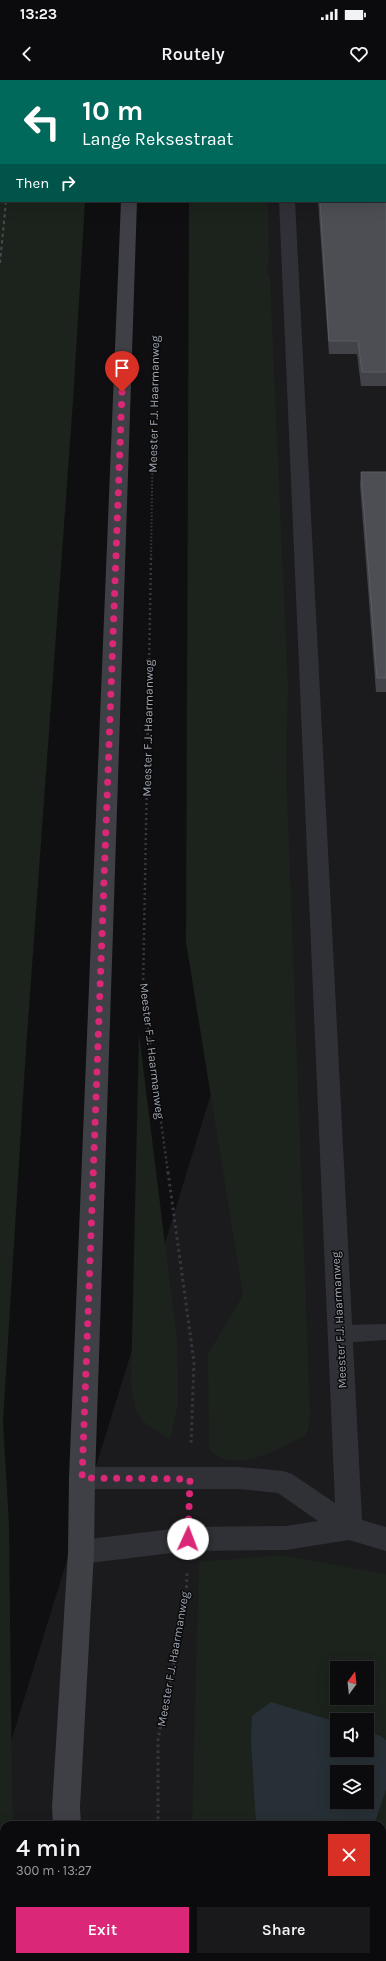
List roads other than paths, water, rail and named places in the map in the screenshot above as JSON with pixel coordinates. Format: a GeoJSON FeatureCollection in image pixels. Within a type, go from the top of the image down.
{"type":"FeatureCollection","features":[{"type":"Feature","properties":{"kind":"main road"},"geometry":{"type":"LineString","coordinates":[[67,1821],[66,1807],[81,1552],[82,1478],[129,202]]}},
{"type":"Feature","properties":{"kind":"street","name":"Meester F.J. Haarmanweg"},"geometry":{"type":"LineString","coordinates":[[287,202],[349,1528]]}},
{"type":"Feature","properties":{"kind":"street"},"geometry":{"type":"LineString","coordinates":[[82,1478],[238,1478],[283,1482],[349,1528],[386,1539]]}},
{"type":"Feature","properties":{"kind":"street"},"geometry":{"type":"LineString","coordinates":[[81,1552],[188,1539],[286,1538],[349,1528]]}},
{"type":"Feature","properties":{"kind":"lane"},"geometry":{"type":"LineString","coordinates":[[340,1334],[386,1332]]}},
{"type":"Feature","properties":{"kind":"railway"},"geometry":{"type":"LineString","coordinates":[[0,263],[6,202]]}}]}
